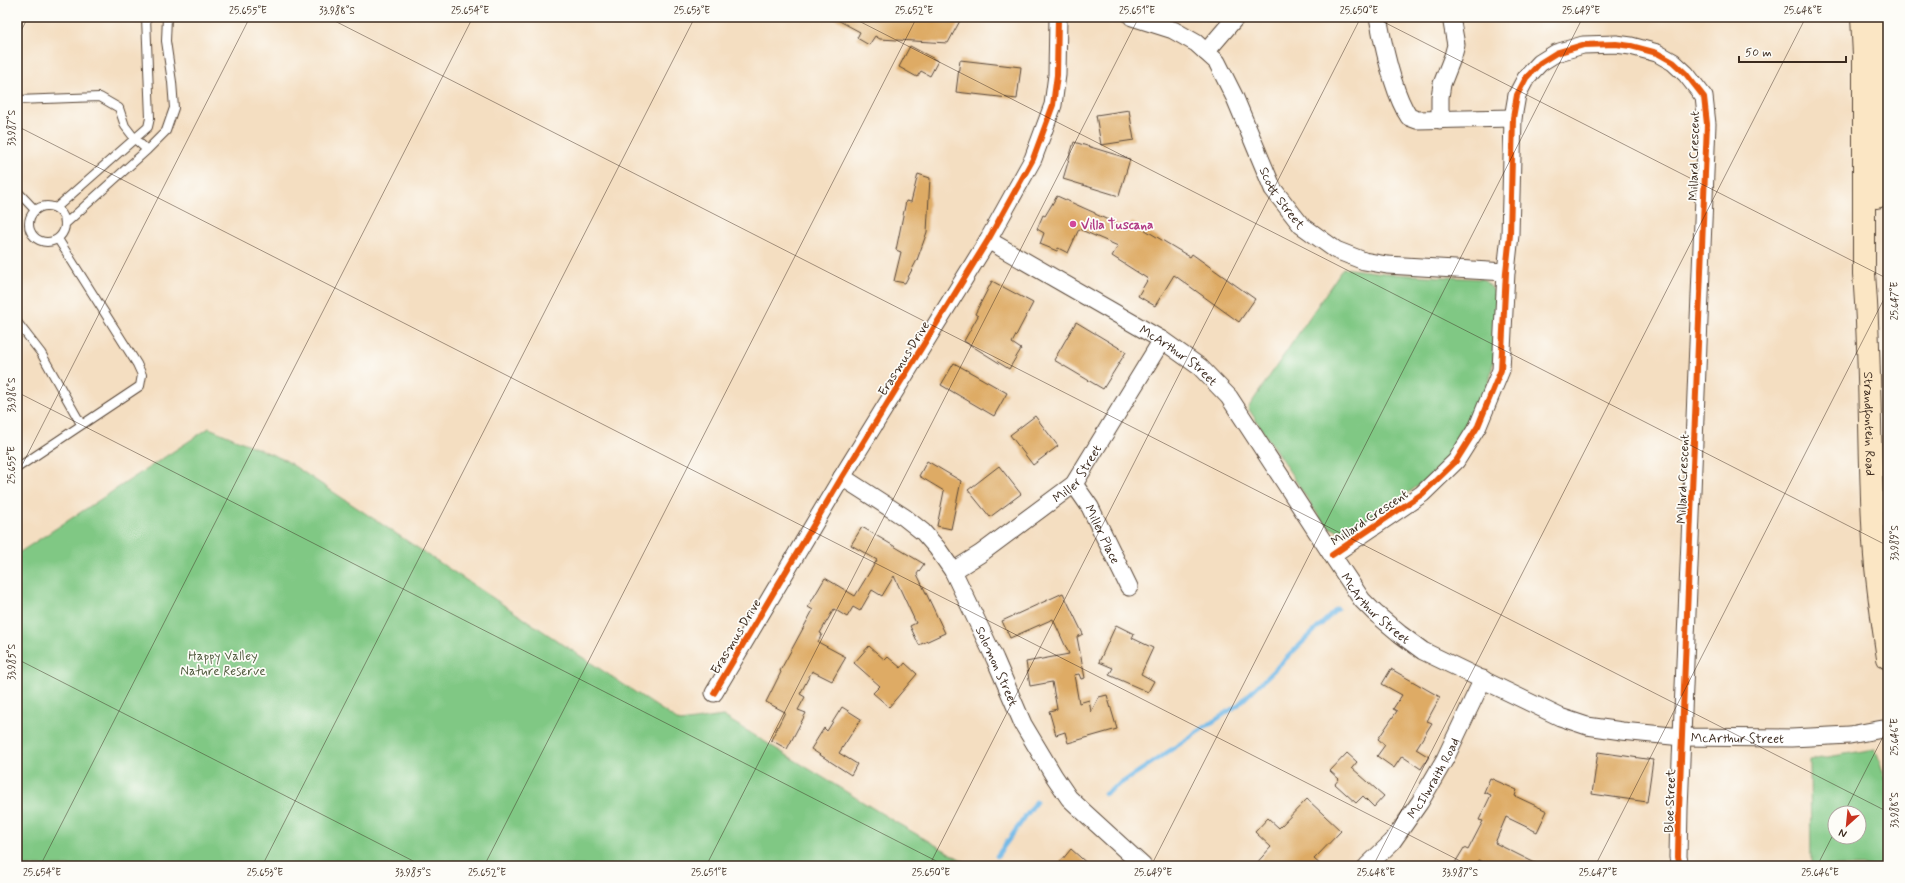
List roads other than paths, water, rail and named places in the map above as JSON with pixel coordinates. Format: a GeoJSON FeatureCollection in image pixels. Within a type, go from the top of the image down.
{"type":"FeatureCollection","features":[{"type":"Feature","properties":{"kind":"main road","name":"Strandfontein Road"},"geometry":{"type":"LineString","coordinates":[[1862,17],[1864,62],[1864,274],[1867,308],[1875,556],[1888,658]]}},
{"type":"Feature","properties":{"kind":"main road","name":"Strandfontein Road"},"geometry":{"type":"LineString","coordinates":[[1867,308],[1872,274],[1879,170],[1886,45],[1884,17]]}},
{"type":"Feature","properties":{"kind":"street","name":"Erasmus Drive"},"geometry":{"type":"LineString","coordinates":[[714,693],[842,477],[988,240],[1033,159],[1053,105],[1057,75],[1058,17]]}},
{"type":"Feature","properties":{"kind":"street","name":"Scott Street"},"geometry":{"type":"LineString","coordinates":[[1132,17],[1172,30],[1196,43],[1217,62],[1235,98],[1273,189],[1301,225],[1336,250],[1364,261],[1387,265],[1506,272]]}},
{"type":"Feature","properties":{"kind":"street"},"geometry":{"type":"LineString","coordinates":[[1206,52],[1236,17]]}},
{"type":"Feature","properties":{"kind":"street"},"geometry":{"type":"LineString","coordinates":[[1378,17],[1404,110],[1409,117],[1417,120],[1513,118]]}},
{"type":"Feature","properties":{"kind":"street"},"geometry":{"type":"LineString","coordinates":[[1440,120],[1440,97],[1442,84],[1456,45],[1451,17]]}},
{"type":"Feature","properties":{"kind":"street","name":"Millard Crescent"},"geometry":{"type":"LineString","coordinates":[[1332,556],[1422,494],[1456,461],[1478,426],[1501,370],[1506,272],[1510,236],[1513,118],[1517,95],[1526,78],[1540,63],[1556,53],[1583,45],[1616,44],[1656,53],[1673,62],[1704,97],[1707,124],[1682,736]]}},
{"type":"Feature","properties":{"kind":"street","name":"McArthur Street"},"geometry":{"type":"LineString","coordinates":[[988,240],[1162,340],[1200,367],[1229,397],[1362,600],[1375,614],[1423,650],[1483,679],[1504,691],[1560,717],[1587,726],[1622,731],[1682,736],[1792,738],[1850,735],[1888,728]]}},
{"type":"Feature","properties":{"kind":"street","name":"Miller Street"},"geometry":{"type":"LineString","coordinates":[[953,571],[980,554],[1074,484],[1162,340]]}},
{"type":"Feature","properties":{"kind":"street","name":"Solomon Street"},"geometry":{"type":"LineString","coordinates":[[842,477],[923,532],[953,571],[995,659],[1023,724],[1054,776],[1069,798],[1084,814],[1143,866]]}},
{"type":"Feature","properties":{"kind":"street","name":"Miller Place"},"geometry":{"type":"LineString","coordinates":[[1074,484],[1090,507],[1129,587]]}},
{"type":"Feature","properties":{"kind":"street","name":"McIlwraith Road"},"geometry":{"type":"LineString","coordinates":[[1367,866],[1392,842],[1420,802],[1445,759],[1483,679]]}},
{"type":"Feature","properties":{"kind":"street","name":"Bloe Street"},"geometry":{"type":"LineString","coordinates":[[1680,866],[1678,857],[1682,736]]}},
{"type":"Feature","properties":{"kind":"lane"},"geometry":{"type":"LineString","coordinates":[[56,208],[145,131],[150,118],[146,17]]}},
{"type":"Feature","properties":{"kind":"lane"},"geometry":{"type":"LineString","coordinates":[[65,224],[166,131],[174,108],[166,41],[167,17]]}},
{"type":"Feature","properties":{"kind":"lane"},"geometry":{"type":"LineString","coordinates":[[17,100],[100,97],[119,108],[125,126],[135,139],[147,150]]}},
{"type":"Feature","properties":{"kind":"lane"},"geometry":{"type":"LineString","coordinates":[[17,191],[35,210]]}},
{"type":"Feature","properties":{"kind":"lane"},"geometry":{"type":"LineString","coordinates":[[45,206],[56,208],[61,212],[65,224],[64,233],[58,239],[47,243],[36,240],[32,236],[28,226],[29,220],[35,210],[45,206]]}},
{"type":"Feature","properties":{"kind":"lane"},"geometry":{"type":"LineString","coordinates":[[17,468],[140,386],[142,375],[137,364],[58,239]]}},
{"type":"Feature","properties":{"kind":"lane"},"geometry":{"type":"LineString","coordinates":[[17,322],[41,353],[81,424]]}},
{"type":"Feature","properties":{"kind":"waterway"},"geometry":{"type":"LineString","coordinates":[[1105,794],[1238,705],[1337,609]]}},
{"type":"Feature","properties":{"kind":"waterway"},"geometry":{"type":"LineString","coordinates":[[997,856],[1036,802]]}},
{"type":"Feature","properties":{"kind":"place","name":"Villa Tuscana"},"geometry":{"type":"Point","coordinates":[1073,224]}},
{"type":"Feature","properties":{"kind":"park label","name":"Happy Valley Nature Reserve"},"geometry":{"type":"Point","coordinates":[223,662]}}]}
